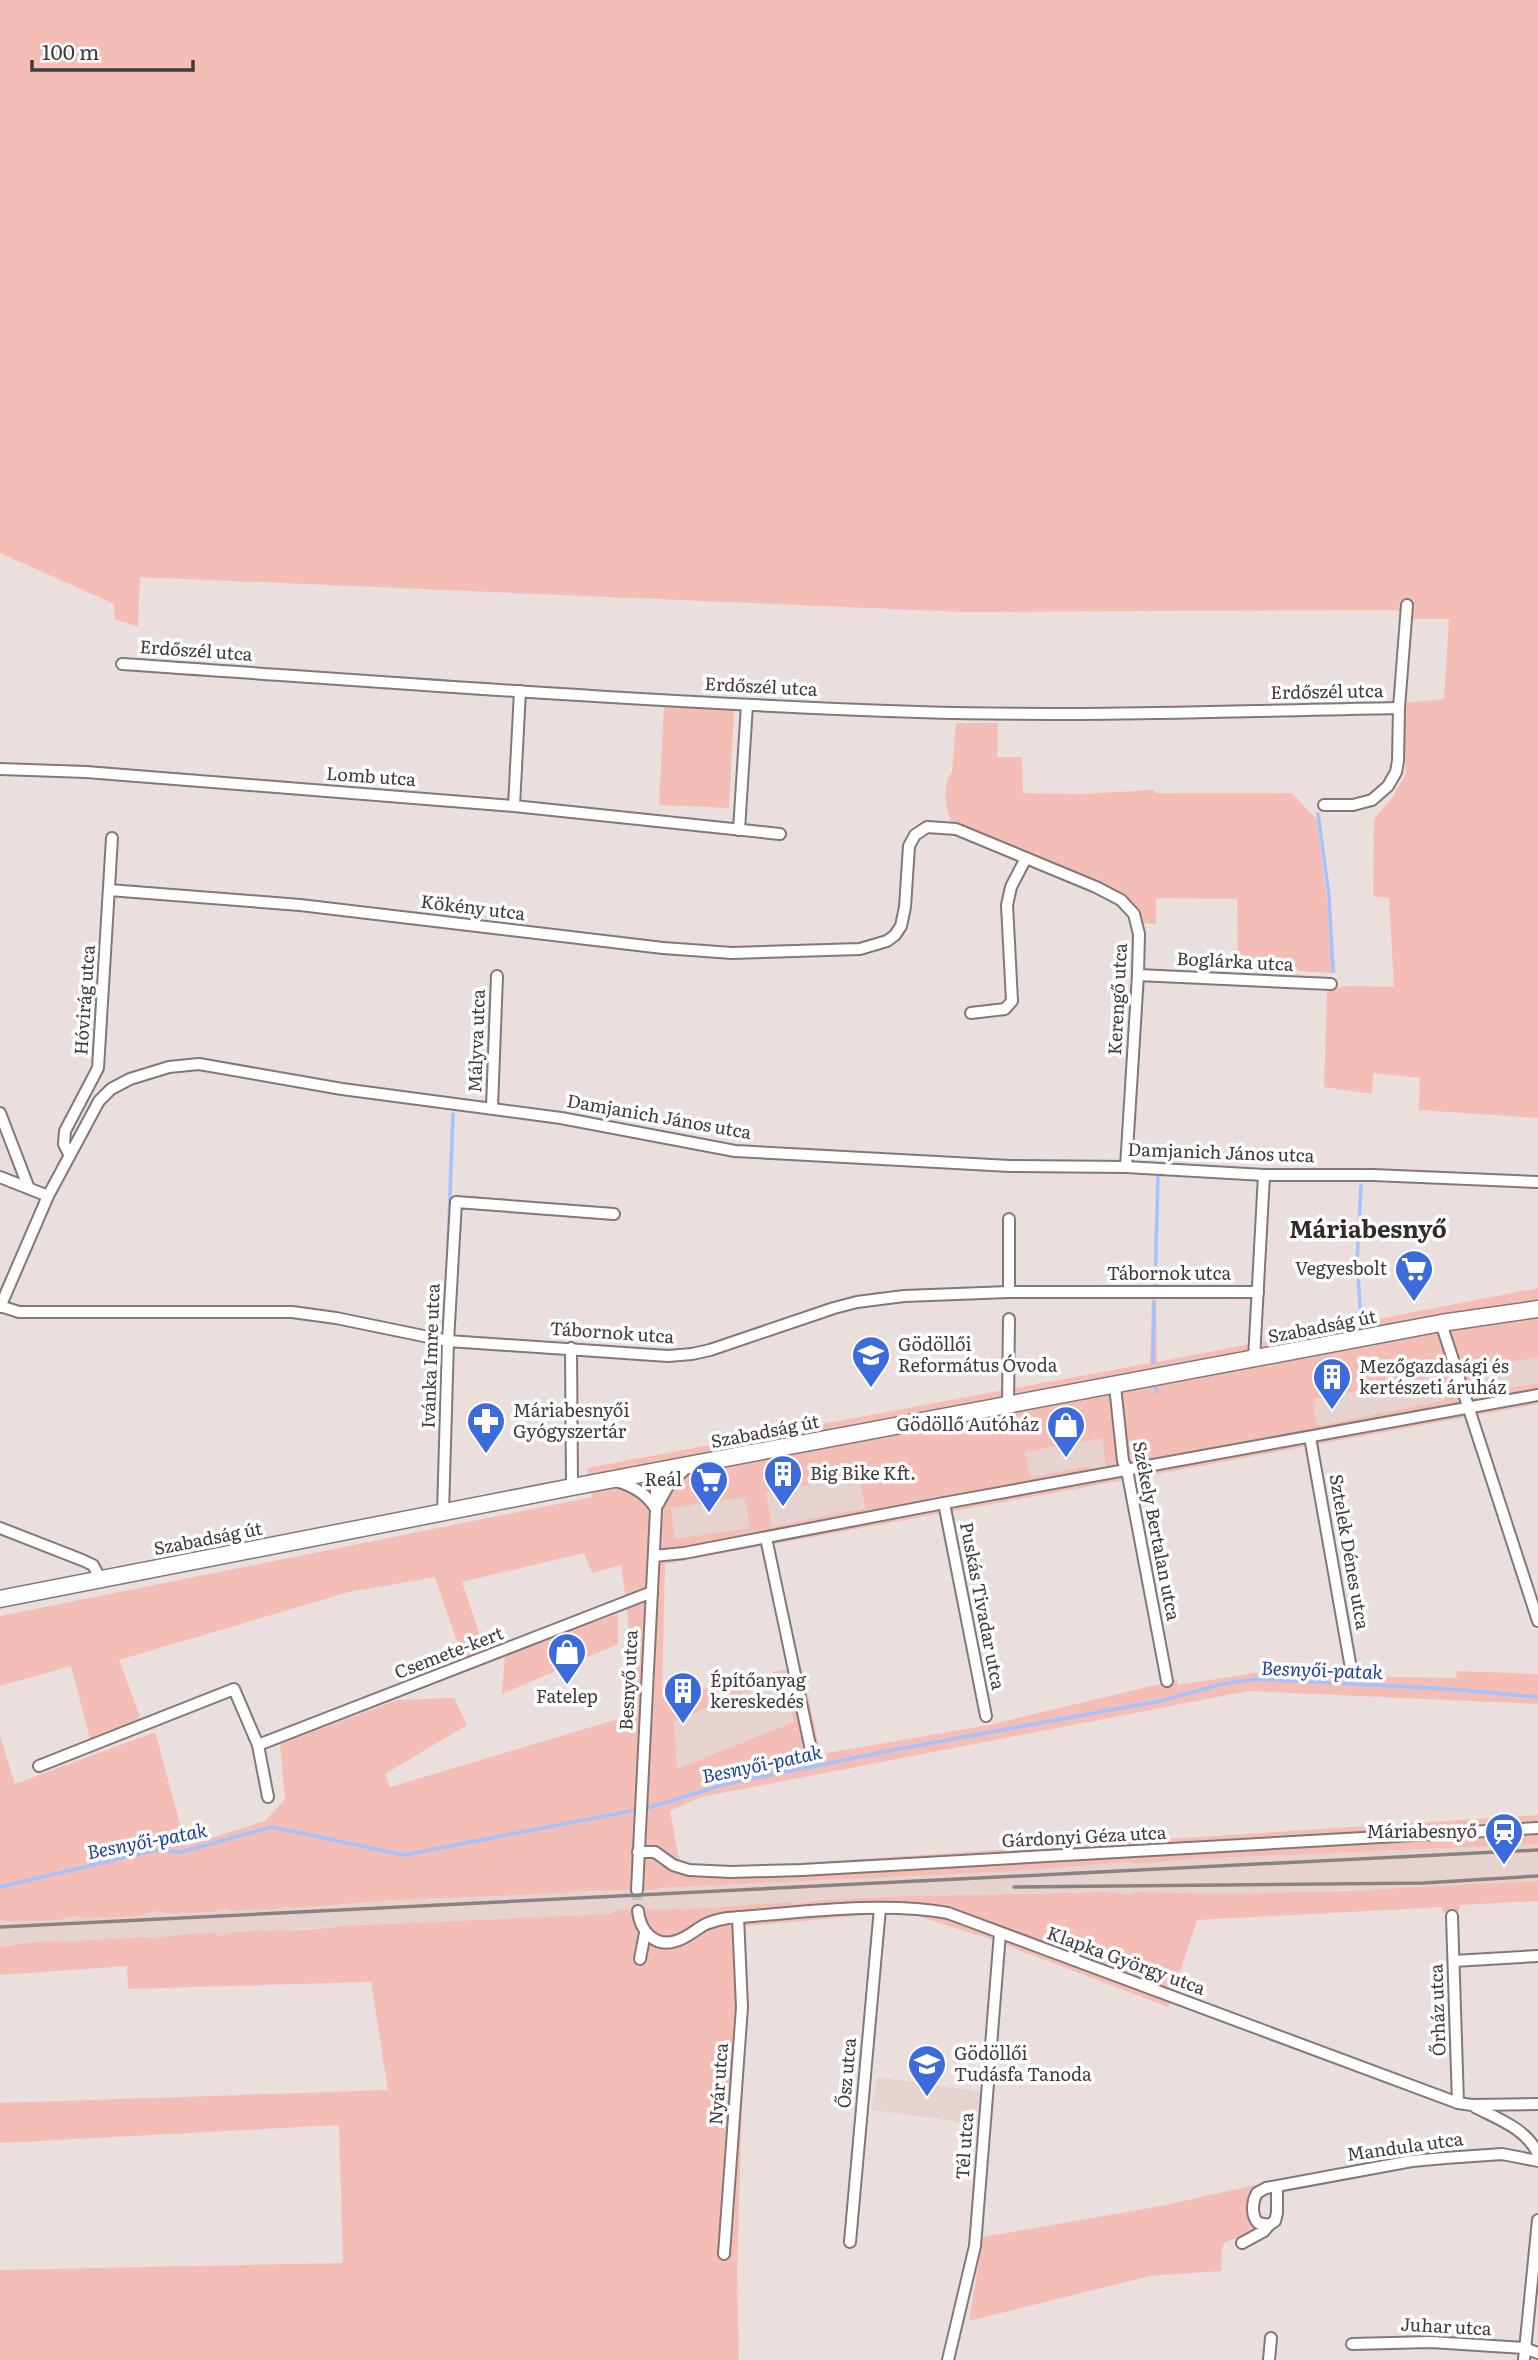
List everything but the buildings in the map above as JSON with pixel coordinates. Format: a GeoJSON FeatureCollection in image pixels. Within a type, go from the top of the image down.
{"type":"FeatureCollection","features":[{"type":"Feature","properties":{"kind":"main road","name":"Szabadság út"},"geometry":{"type":"LineString","coordinates":[[0,1599],[572,1487],[1441,1323],[1538,1309]]}},
{"type":"Feature","properties":{"kind":"street"},"geometry":{"type":"LineString","coordinates":[[1324,804],[1360,804],[1377,796],[1388,786],[1398,766],[1406,605]]}},
{"type":"Feature","properties":{"kind":"street","name":"Erdőszél utca"},"geometry":{"type":"LineString","coordinates":[[122,664],[747,705],[921,712],[1095,713],[1399,708]]}},
{"type":"Feature","properties":{"kind":"street"},"geometry":{"type":"LineString","coordinates":[[514,806],[520,691]]}},
{"type":"Feature","properties":{"kind":"street"},"geometry":{"type":"LineString","coordinates":[[739,830],[747,705]]}},
{"type":"Feature","properties":{"kind":"street","name":"Lomb utca"},"geometry":{"type":"LineString","coordinates":[[0,769],[86,772],[514,806],[779,834]]}},
{"type":"Feature","properties":{"kind":"street","name":"Kerengő utca"},"geometry":{"type":"LineString","coordinates":[[832,950],[870,947],[887,942],[895,935],[904,915],[909,846],[922,829],[938,826],[956,828],[1121,900],[1130,908],[1138,924],[1138,975],[1126,1167]]}},
{"type":"Feature","properties":{"kind":"street","name":"Hóvirág utca"},"geometry":{"type":"LineString","coordinates":[[69,1154],[64,1144],[65,1131],[98,1068],[112,838]]}},
{"type":"Feature","properties":{"kind":"street"},"geometry":{"type":"LineString","coordinates":[[971,1013],[1005,1009],[1012,1000],[1008,898],[1026,858]]}},
{"type":"Feature","properties":{"kind":"street","name":"Kökény utca"},"geometry":{"type":"LineString","coordinates":[[109,890],[300,905],[454,922],[587,941],[675,949],[732,953],[832,950]]}},
{"type":"Feature","properties":{"kind":"street","name":"Boglárka utca"},"geometry":{"type":"LineString","coordinates":[[1138,975],[1331,984]]}},
{"type":"Feature","properties":{"kind":"street","name":"Mályva utca"},"geometry":{"type":"LineString","coordinates":[[492,1107],[497,976]]}},
{"type":"Feature","properties":{"kind":"street","name":"Damjanich János utca"},"geometry":{"type":"LineString","coordinates":[[0,1307],[48,1196],[93,1110],[111,1089],[144,1074],[186,1064],[211,1065],[342,1089],[492,1107],[735,1151],[1010,1166],[1126,1167],[1264,1175],[1373,1175],[1538,1182]]}},
{"type":"Feature","properties":{"kind":"street"},"geometry":{"type":"LineString","coordinates":[[0,1113],[28,1186]]}},
{"type":"Feature","properties":{"kind":"street"},"geometry":{"type":"LineString","coordinates":[[1254,1359],[1264,1175]]}},
{"type":"Feature","properties":{"kind":"street"},"geometry":{"type":"LineString","coordinates":[[0,1177],[48,1196]]}},
{"type":"Feature","properties":{"kind":"street","name":"Ivánka Imre utca"},"geometry":{"type":"LineString","coordinates":[[443,1512],[448,1341],[456,1202],[614,1214]]}},
{"type":"Feature","properties":{"kind":"street"},"geometry":{"type":"LineString","coordinates":[[1009,1219],[1009,1292]]}},
{"type":"Feature","properties":{"kind":"street","name":"Tábornok utca"},"geometry":{"type":"LineString","coordinates":[[0,1307],[19,1312],[315,1314],[448,1341],[668,1356],[692,1354],[857,1302],[904,1296],[1009,1292],[1258,1292]]}},
{"type":"Feature","properties":{"kind":"street"},"geometry":{"type":"LineString","coordinates":[[1008,1405],[1009,1319]]}},
{"type":"Feature","properties":{"kind":"street"},"geometry":{"type":"LineString","coordinates":[[1441,1323],[1538,1621]]}},
{"type":"Feature","properties":{"kind":"street"},"geometry":{"type":"LineString","coordinates":[[571,1348],[572,1487]]}},
{"type":"Feature","properties":{"kind":"street","name":"Székely Bertalan utca"},"geometry":{"type":"LineString","coordinates":[[1115,1386],[1123,1461],[1127,1470],[1167,1681]]}},
{"type":"Feature","properties":{"kind":"street"},"geometry":{"type":"LineString","coordinates":[[654,1556],[766,1538],[1538,1395]]}},
{"type":"Feature","properties":{"kind":"street","name":"Sztelek Dénes utca"},"geometry":{"type":"LineString","coordinates":[[1310,1437],[1352,1674]]}},
{"type":"Feature","properties":{"kind":"street"},"geometry":{"type":"LineString","coordinates":[[613,1480],[639,1490],[656,1510],[668,1486],[688,1466]]}},
{"type":"Feature","properties":{"kind":"street","name":"Besnyő utca"},"geometry":{"type":"LineString","coordinates":[[637,1890],[656,1472]]}},
{"type":"Feature","properties":{"kind":"street","name":"Puskás Tivadar utca"},"geometry":{"type":"LineString","coordinates":[[944,1503],[986,1716]]}},
{"type":"Feature","properties":{"kind":"street"},"geometry":{"type":"LineString","coordinates":[[0,1528],[93,1565],[101,1580]]}},
{"type":"Feature","properties":{"kind":"street"},"geometry":{"type":"LineString","coordinates":[[766,1538],[811,1750]]}},
{"type":"Feature","properties":{"kind":"street","name":"Csemete-kert"},"geometry":{"type":"LineString","coordinates":[[258,1745],[652,1592]]}},
{"type":"Feature","properties":{"kind":"street"},"geometry":{"type":"LineString","coordinates":[[39,1766],[234,1689],[258,1745],[268,1797]]}},
{"type":"Feature","properties":{"kind":"street","name":"Gárdonyi Géza utca"},"geometry":{"type":"LineString","coordinates":[[638,1852],[655,1852],[673,1865],[689,1870],[802,1871],[1538,1828]]}},
{"type":"Feature","properties":{"kind":"street","name":"Klapka György utca"},"geometry":{"type":"LineString","coordinates":[[645,1933],[657,1941],[669,1943],[717,1920],[738,1917],[880,1908],[948,1913],[1458,2103],[1538,2104]]}},
{"type":"Feature","properties":{"kind":"street","name":"Ősz utca"},"geometry":{"type":"LineString","coordinates":[[850,2242],[880,1908]]}},
{"type":"Feature","properties":{"kind":"street"},"geometry":{"type":"LineString","coordinates":[[638,1911],[639,1922],[645,1933],[640,1959]]}},
{"type":"Feature","properties":{"kind":"street","name":"Őrház utca"},"geometry":{"type":"LineString","coordinates":[[1452,1916],[1458,2103]]}},
{"type":"Feature","properties":{"kind":"street","name":"Nyár utca"},"geometry":{"type":"LineString","coordinates":[[724,2254],[742,2007],[738,1917]]}},
{"type":"Feature","properties":{"kind":"street","name":"Tél utca"},"geometry":{"type":"LineString","coordinates":[[948,2360],[975,2246],[1000,1933]]}},
{"type":"Feature","properties":{"kind":"street"},"geometry":{"type":"LineString","coordinates":[[1454,1961],[1538,1956]]}},
{"type":"Feature","properties":{"kind":"street"},"geometry":{"type":"LineString","coordinates":[[1472,2105],[1522,2133],[1533,2143],[1538,2154]]}},
{"type":"Feature","properties":{"kind":"street","name":"Mandula utca"},"geometry":{"type":"LineString","coordinates":[[1269,2224],[1261,2224],[1255,2220],[1254,2199],[1259,2191],[1412,2161],[1502,2154],[1538,2161]]}},
{"type":"Feature","properties":{"kind":"street"},"geometry":{"type":"LineString","coordinates":[[1242,2243],[1264,2231],[1275,2221],[1277,2187]]}},
{"type":"Feature","properties":{"kind":"street"},"geometry":{"type":"LineString","coordinates":[[1524,2354],[1538,2220]]}},
{"type":"Feature","properties":{"kind":"street"},"geometry":{"type":"LineString","coordinates":[[1269,2360],[1271,2338]]}},
{"type":"Feature","properties":{"kind":"street","name":"Juhar utca"},"geometry":{"type":"LineString","coordinates":[[1352,2344],[1431,2342],[1524,2354],[1538,2353]]}},
{"type":"Feature","properties":{"kind":"shaded area"},"geometry":{"type":"Polygon","coordinates":[[[0,0],[1538,0],[1538,1118],[1419,1110],[1420,1078],[1373,1073],[1372,1094],[1324,1087],[1327,992],[1343,986],[1394,987],[1389,898],[1373,896],[1374,819],[1392,798],[1406,774],[1403,703],[1444,699],[1449,619],[1413,619],[1396,610],[964,612],[140,577],[138,627],[115,619],[114,604],[0,553],[0,0]]]}},
{"type":"Feature","properties":{"kind":"shaded area"},"geometry":{"type":"Polygon","coordinates":[[[664,707],[734,710],[729,808],[659,805],[664,707]]]}},
{"type":"Feature","properties":{"kind":"shaded area"},"geometry":{"type":"Polygon","coordinates":[[[956,723],[998,723],[997,757],[1022,757],[1023,793],[1080,794],[1154,790],[1155,793],[1292,793],[1317,820],[1336,973],[1238,968],[1237,899],[1156,898],[1156,924],[1143,923],[1123,896],[963,826],[952,824],[946,805],[946,790],[952,772],[956,723]]]}},
{"type":"Feature","properties":{"kind":"shaded area"},"geometry":{"type":"Polygon","coordinates":[[[1538,1288],[1538,1357],[1478,1368],[1483,1393],[1538,1383],[1538,1404],[665,1564],[662,1698],[801,1666],[821,1754],[984,1726],[1177,1680],[1178,1685],[1261,1672],[1457,1678],[1456,1671],[1538,1674],[1538,1704],[1248,1691],[701,1797],[670,1811],[680,1864],[750,1866],[1538,1815],[1538,1844],[1193,1859],[1137,1864],[1130,1862],[1020,1871],[394,1900],[297,1908],[284,1906],[278,1909],[232,1911],[225,1908],[213,1912],[174,1914],[154,1911],[142,1916],[72,1916],[60,1920],[15,1922],[0,1920],[0,1736],[15,1784],[155,1732],[186,1846],[265,1821],[285,1799],[280,1744],[397,1700],[454,1698],[467,1725],[385,1774],[390,1787],[628,1716],[630,1659],[621,1565],[592,1573],[584,1553],[462,1582],[485,1650],[463,1659],[435,1577],[349,1592],[119,1660],[141,1719],[90,1739],[71,1666],[0,1686],[0,1616],[592,1497],[587,1468],[1150,1363],[1152,1297],[1156,1297],[1157,1362],[1538,1288]],[[1442,1375],[1315,1399],[1313,1405],[1317,1426],[1446,1400],[1442,1375]],[[1102,1438],[1025,1452],[1030,1477],[1089,1466],[1090,1470],[1106,1467],[1102,1438]],[[859,1476],[766,1493],[772,1526],[865,1508],[859,1476]],[[745,1497],[671,1508],[675,1539],[750,1528],[745,1497]],[[783,1677],[674,1721],[677,1769],[794,1722],[783,1677]]]}},
{"type":"Feature","properties":{"kind":"shaded area"},"geometry":{"type":"Polygon","coordinates":[[[1538,1357],[1538,1383],[1483,1394],[1478,1368],[1538,1357]]]}},
{"type":"Feature","properties":{"kind":"shaded area"},"geometry":{"type":"Polygon","coordinates":[[[1442,1374],[1447,1400],[1317,1426],[1313,1404],[1315,1399],[1442,1374]]]}},
{"type":"Feature","properties":{"kind":"shaded area","name":"Gödöllő Autóház"},"geometry":{"type":"Polygon","coordinates":[[[1102,1438],[1106,1467],[1090,1470],[1089,1466],[1029,1477],[1025,1451],[1102,1438]]]}},
{"type":"Feature","properties":{"kind":"shaded area"},"geometry":{"type":"Polygon","coordinates":[[[859,1475],[865,1508],[772,1526],[766,1494],[859,1475]]]}},
{"type":"Feature","properties":{"kind":"shaded area","name":"Reál"},"geometry":{"type":"Polygon","coordinates":[[[745,1496],[750,1528],[675,1540],[670,1508],[745,1496]]]}},
{"type":"Feature","properties":{"kind":"shaded area"},"geometry":{"type":"Polygon","coordinates":[[[618,1614],[618,1644],[502,1694],[505,1654],[618,1614]]]}},
{"type":"Feature","properties":{"kind":"shaded area"},"geometry":{"type":"Polygon","coordinates":[[[783,1677],[794,1722],[677,1769],[674,1720],[783,1677]]]}},
{"type":"Feature","properties":{"kind":"shaded area"},"geometry":{"type":"Polygon","coordinates":[[[1538,1844],[1538,1881],[1223,1894],[1104,1892],[905,1896],[820,1900],[795,1904],[788,1902],[692,1909],[620,1910],[609,1914],[341,1926],[285,1932],[232,1932],[220,1936],[214,1933],[86,1940],[80,1943],[61,1941],[0,1947],[0,1920],[15,1922],[60,1920],[72,1916],[142,1916],[154,1911],[174,1914],[213,1912],[225,1908],[232,1911],[278,1909],[284,1906],[297,1908],[394,1900],[1020,1871],[1130,1862],[1137,1864],[1193,1859],[1538,1844]]]}},
{"type":"Feature","properties":{"kind":"shaded area"},"geometry":{"type":"Polygon","coordinates":[[[1538,1881],[1538,1901],[1460,1905],[1459,1911],[1443,1913],[1442,1907],[1197,1920],[1168,2007],[990,1939],[914,1915],[868,1915],[745,1926],[737,2272],[739,2360],[0,2360],[0,2270],[343,2263],[339,2125],[0,2143],[0,2103],[388,2090],[371,1982],[128,1989],[127,1966],[0,1975],[0,1947],[51,1941],[75,1942],[214,1933],[220,1936],[232,1932],[609,1914],[620,1910],[692,1909],[788,1902],[795,1904],[820,1900],[905,1896],[1104,1892],[1223,1894],[1538,1881]]]}},
{"type":"Feature","properties":{"kind":"shaded area","name":"Gödöllői Tudásfa Tanoda"},"geometry":{"type":"Polygon","coordinates":[[[877,2077],[982,2092],[977,2124],[872,2110],[877,2077]]]}},
{"type":"Feature","properties":{"kind":"shaded area"},"geometry":{"type":"Polygon","coordinates":[[[1259,2184],[1251,2194],[1248,2206],[1251,2218],[1260,2228],[1224,2243],[1221,2271],[1150,2276],[969,2321],[983,2237],[1161,2206],[1259,2184]]]}},
{"type":"Feature","properties":{"kind":"waterway"},"geometry":{"type":"LineString","coordinates":[[1318,814],[1329,896],[1333,971]]}},
{"type":"Feature","properties":{"kind":"waterway"},"geometry":{"type":"LineString","coordinates":[[448,1248],[453,1114]]}},
{"type":"Feature","properties":{"kind":"waterway"},"geometry":{"type":"LineString","coordinates":[[1155,1284],[1158,1177]]}},
{"type":"Feature","properties":{"kind":"waterway"},"geometry":{"type":"LineString","coordinates":[[1361,1186],[1357,1262],[1361,1319]]}},
{"type":"Feature","properties":{"kind":"waterway"},"geometry":{"type":"LineString","coordinates":[[1153,1363],[1154,1303]]}},
{"type":"Feature","properties":{"kind":"waterway"},"geometry":{"type":"LineString","coordinates":[[1156,1388],[1157,1392]]}},
{"type":"Feature","properties":{"kind":"waterway","name":"Besnyői-patak"},"geometry":{"type":"LineString","coordinates":[[0,1887],[156,1850],[181,1852],[272,1827],[404,1855],[651,1807],[726,1784],[1160,1701],[1222,1684],[1257,1679],[1449,1689],[1538,1697]]}},
{"type":"Feature","properties":{"kind":"tunnel"},"geometry":{"type":"LineString","coordinates":[[637,1890],[638,1911]]}},
{"type":"Feature","properties":{"kind":"railway"},"geometry":{"type":"LineString","coordinates":[[0,1927],[1538,1850]]}},
{"type":"Feature","properties":{"kind":"railway"},"geometry":{"type":"LineString","coordinates":[[1014,1887],[1423,1883],[1538,1876]]}},
{"type":"Feature","properties":{"kind":"place","name":"Vegyesbolt"},"geometry":{"type":"Point","coordinates":[1414,1303]}},
{"type":"Feature","properties":{"kind":"place","name":"Gödöllői Református Óvoda"},"geometry":{"type":"Point","coordinates":[871,1389]}},
{"type":"Feature","properties":{"kind":"place","name":"Mezőgazdasági és kertészeti áruház"},"geometry":{"type":"Point","coordinates":[1332,1411]}},
{"type":"Feature","properties":{"kind":"place","name":"Máriabesnyői Gyógyszertár"},"geometry":{"type":"Point","coordinates":[486,1455]}},
{"type":"Feature","properties":{"kind":"place","name":"Gödöllő Autóház"},"geometry":{"type":"Point","coordinates":[1066,1459]}},
{"type":"Feature","properties":{"kind":"place","name":"Big Bike Kft."},"geometry":{"type":"Point","coordinates":[783,1508]}},
{"type":"Feature","properties":{"kind":"place","name":"Reál"},"geometry":{"type":"Point","coordinates":[709,1514]}},
{"type":"Feature","properties":{"kind":"place","name":"Fatelep"},"geometry":{"type":"Point","coordinates":[567,1686]}},
{"type":"Feature","properties":{"kind":"place","name":"Építőanyag kereskedés"},"geometry":{"type":"Point","coordinates":[683,1725]}},
{"type":"Feature","properties":{"kind":"place","name":"Máriabesnyő"},"geometry":{"type":"Point","coordinates":[1504,1866]}},
{"type":"Feature","properties":{"kind":"place","name":"Gödöllői Tudásfa Tanoda"},"geometry":{"type":"Point","coordinates":[927,2098]}},
{"type":"Feature","properties":{"kind":"district","name":"Máriabesnyő"},"geometry":{"type":"Point","coordinates":[1368,1230]}}]}
